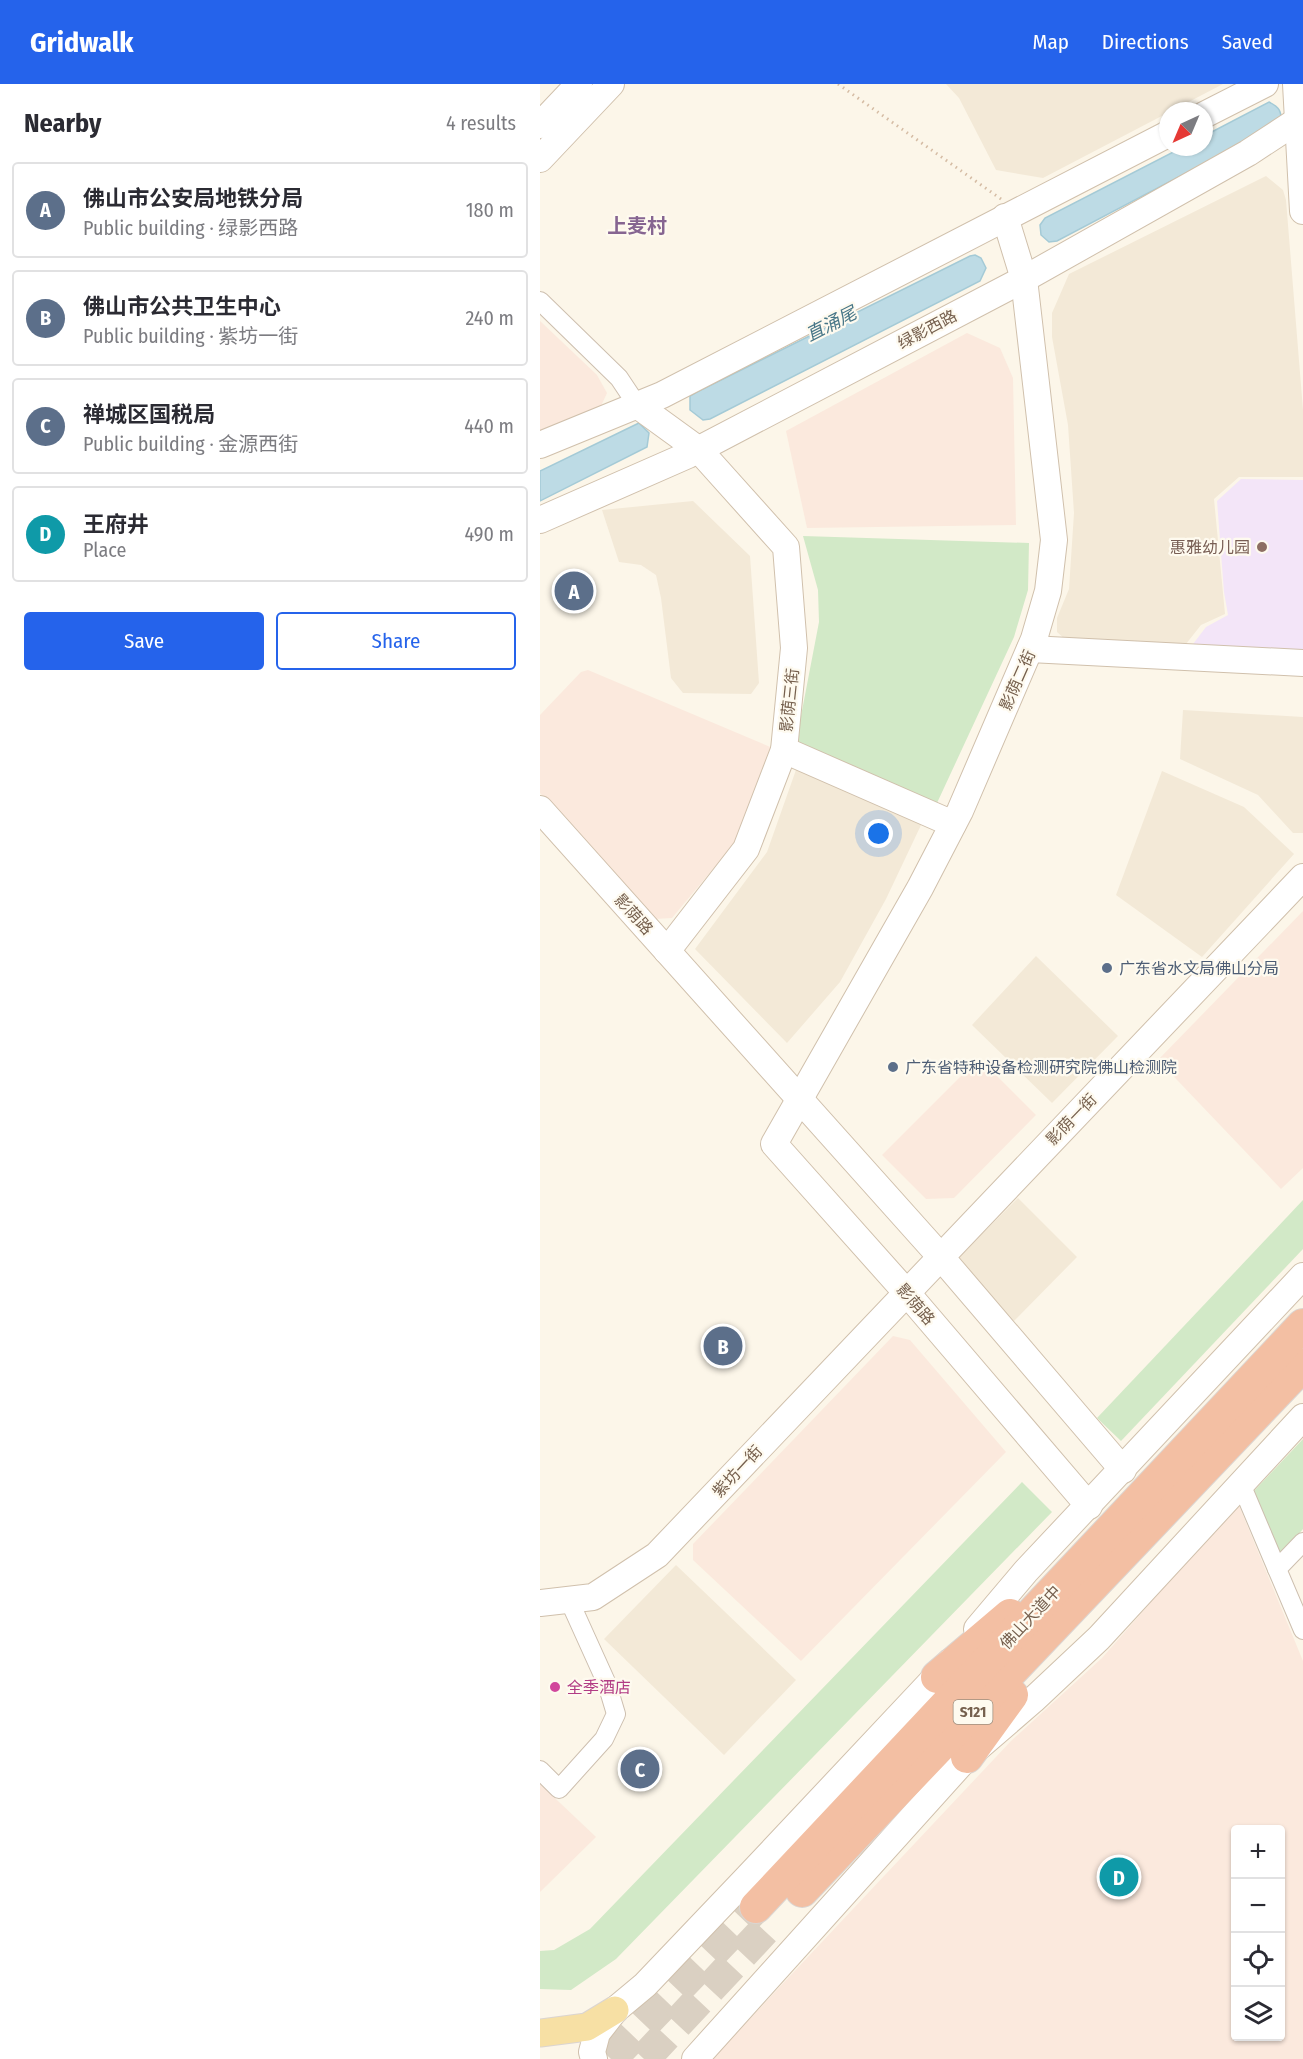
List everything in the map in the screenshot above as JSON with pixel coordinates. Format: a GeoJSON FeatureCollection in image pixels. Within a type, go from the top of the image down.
{"type":"FeatureCollection","features":[{"type":"Feature","properties":{"kind":"highway","name":"佛山大道中"},"geometry":{"type":"LineString","coordinates":[[1091,1571],[1303,1325]]}},
{"type":"Feature","properties":{"kind":"highway","name":"佛山大道中"},"geometry":{"type":"LineString","coordinates":[[764,1915],[1091,1571],[1303,1365]]}},
{"type":"Feature","properties":{"kind":"highway"},"geometry":{"type":"LineString","coordinates":[[937,1677],[989,1630],[1091,1571]]}},
{"type":"Feature","properties":{"kind":"highway"},"geometry":{"type":"LineString","coordinates":[[967,1757],[1091,1571]]}},
{"type":"Feature","properties":{"kind":"main road"},"geometry":{"type":"LineString","coordinates":[[540,2033],[586,2027],[615,2010]]}},
{"type":"Feature","properties":{"kind":"street"},"geometry":{"type":"LineString","coordinates":[[540,125],[579,84]]}},
{"type":"Feature","properties":{"kind":"street"},"geometry":{"type":"LineString","coordinates":[[540,159],[612,84]]}},
{"type":"Feature","properties":{"kind":"street"},"geometry":{"type":"LineString","coordinates":[[1213,110],[1265,84]]}},
{"type":"Feature","properties":{"kind":"street"},"geometry":{"type":"LineString","coordinates":[[1296,84],[1300,118],[1303,211]]}},
{"type":"Feature","properties":{"kind":"street","name":"绿影西路"},"geometry":{"type":"LineString","coordinates":[[540,520],[699,450],[1024,279],[1248,153],[1300,118]]}},
{"type":"Feature","properties":{"kind":"street"},"geometry":{"type":"LineString","coordinates":[[540,445],[662,395],[1159,139]]}},
{"type":"Feature","properties":{"kind":"street","name":"影荫二街"},"geometry":{"type":"LineString","coordinates":[[801,1100],[953,824],[1030,649],[1048,591],[1054,540],[1024,279],[1011,214]]}},
{"type":"Feature","properties":{"kind":"street"},"geometry":{"type":"LineString","coordinates":[[540,301],[619,378],[637,405]]}},
{"type":"Feature","properties":{"kind":"street","name":"影荫三街"},"geometry":{"type":"LineString","coordinates":[[637,405],[699,450],[786,547],[794,648],[784,750],[746,849],[667,951]]}},
{"type":"Feature","properties":{"kind":"street"},"geometry":{"type":"LineString","coordinates":[[1030,649],[1303,663]]}},
{"type":"Feature","properties":{"kind":"street"},"geometry":{"type":"LineString","coordinates":[[784,750],[953,824]]}},
{"type":"Feature","properties":{"kind":"street","name":"影荫路"},"geometry":{"type":"LineString","coordinates":[[540,808],[940,1256],[1123,1470]]}},
{"type":"Feature","properties":{"kind":"street","name":"影荫一街"},"geometry":{"type":"LineString","coordinates":[[906,1292],[1303,877]]}},
{"type":"Feature","properties":{"kind":"street","name":"影荫路"},"geometry":{"type":"LineString","coordinates":[[801,1100],[774,1144],[906,1292],[1089,1506]]}},
{"type":"Feature","properties":{"kind":"street","name":"佛山大道中"},"geometry":{"type":"LineString","coordinates":[[594,2059],[592,2052],[597,2033],[615,2010],[645,1985],[937,1677],[1026,1571],[1303,1276]]}},
{"type":"Feature","properties":{"kind":"street","name":"紫坊一街"},"geometry":{"type":"LineString","coordinates":[[540,1604],[593,1597],[657,1555],[906,1292]]}},
{"type":"Feature","properties":{"kind":"street"},"geometry":{"type":"LineString","coordinates":[[695,2059],[967,1757],[1099,1638],[1303,1418]]}},
{"type":"Feature","properties":{"kind":"street"},"geometry":{"type":"LineString","coordinates":[[1241,1484],[1303,1630]]}},
{"type":"Feature","properties":{"kind":"street"},"geometry":{"type":"LineString","coordinates":[[1278,1569],[1303,1542]]}},
{"type":"Feature","properties":{"kind":"street"},"geometry":{"type":"LineString","coordinates":[[540,1770],[559,1789],[604,1739],[616,1714],[607,1684],[569,1600]]}},
{"type":"Feature","properties":{"kind":"path"},"geometry":{"type":"LineString","coordinates":[[838,84],[1011,214]]}},
{"type":"Feature","properties":{"kind":"shaded area"},"geometry":{"type":"Polygon","coordinates":[[[946,84],[1223,84],[1189,102],[1159,102],[1159,117],[1043,178],[996,170],[959,98],[946,84]]]}},
{"type":"Feature","properties":{"kind":"shaded area"},"geometry":{"type":"Polygon","coordinates":[[[1266,176],[1283,190],[1286,200],[1303,410],[1303,477],[1239,477],[1214,499],[1225,614],[1201,625],[1186,644],[1067,641],[1057,632],[1057,618],[1069,589],[1074,513],[1068,425],[1052,337],[1052,313],[1069,274],[1266,176]]]}},
{"type":"Feature","properties":{"kind":"shaded area"},"geometry":{"type":"Polygon","coordinates":[[[540,321],[597,375],[607,393],[601,406],[540,431],[540,321]]]}},
{"type":"Feature","properties":{"kind":"shaded area"},"geometry":{"type":"Polygon","coordinates":[[[967,333],[1000,348],[1013,378],[1016,525],[807,528],[786,431],[967,333]]]}},
{"type":"Feature","properties":{"kind":"shaded area","name":"惠雅幼儿园"},"geometry":{"type":"Polygon","coordinates":[[[1241,479],[1303,480],[1303,651],[1193,644],[1206,627],[1228,615],[1217,501],[1241,479]]]}},
{"type":"Feature","properties":{"kind":"shaded area"},"geometry":{"type":"Polygon","coordinates":[[[693,501],[750,556],[759,683],[751,694],[683,693],[671,678],[656,575],[641,565],[619,562],[602,510],[693,501]]]}},
{"type":"Feature","properties":{"kind":"shaded area"},"geometry":{"type":"Polygon","coordinates":[[[588,670],[775,749],[743,833],[672,918],[655,919],[540,793],[540,715],[581,672],[588,670]]]}},
{"type":"Feature","properties":{"kind":"shaded area"},"geometry":{"type":"Polygon","coordinates":[[[1183,710],[1303,717],[1303,833],[1293,833],[1258,795],[1180,759],[1183,710]]]}},
{"type":"Feature","properties":{"kind":"shaded area"},"geometry":{"type":"Polygon","coordinates":[[[797,767],[922,823],[886,899],[840,982],[787,1043],[695,949],[767,852],[797,767]]]}},
{"type":"Feature","properties":{"kind":"shaded area"},"geometry":{"type":"Polygon","coordinates":[[[1162,771],[1244,807],[1294,854],[1202,957],[1116,895],[1162,771]]]}},
{"type":"Feature","properties":{"kind":"shaded area"},"geometry":{"type":"Polygon","coordinates":[[[1303,911],[1303,1168],[1281,1189],[1158,1060],[1303,911]]]}},
{"type":"Feature","properties":{"kind":"shaded area"},"geometry":{"type":"Polygon","coordinates":[[[1036,956],[1118,1036],[1052,1103],[972,1025],[1036,956]]]}},
{"type":"Feature","properties":{"kind":"shaded area"},"geometry":{"type":"Polygon","coordinates":[[[979,1058],[1036,1115],[954,1198],[926,1199],[882,1155],[979,1058]]]}},
{"type":"Feature","properties":{"kind":"shaded area"},"geometry":{"type":"Polygon","coordinates":[[[1018,1198],[1077,1257],[1014,1321],[955,1261],[1018,1198]]]}},
{"type":"Feature","properties":{"kind":"shaded area"},"geometry":{"type":"Polygon","coordinates":[[[893,1336],[910,1340],[1006,1452],[801,1661],[693,1560],[693,1544],[893,1336]]]}},
{"type":"Feature","properties":{"kind":"shaded area"},"geometry":{"type":"Polygon","coordinates":[[[1238,1503],[1303,1661],[1303,2059],[712,2059],[1011,1741],[1102,1658],[1238,1503]]]}},
{"type":"Feature","properties":{"kind":"shaded area"},"geometry":{"type":"Polygon","coordinates":[[[676,1565],[796,1680],[724,1755],[604,1639],[676,1565]]]}},
{"type":"Feature","properties":{"kind":"shaded area"},"geometry":{"type":"Polygon","coordinates":[[[540,1784],[596,1837],[540,1892],[540,1784]]]}},
{"type":"Feature","properties":{"kind":"green space"},"geometry":{"type":"Polygon","coordinates":[[[803,536],[1029,543],[1028,590],[1014,637],[937,803],[796,742],[819,622],[818,590],[803,536]]]}},
{"type":"Feature","properties":{"kind":"green space"},"geometry":{"type":"Polygon","coordinates":[[[1303,1200],[1303,1249],[1121,1441],[1097,1418],[1303,1200]]]}},
{"type":"Feature","properties":{"kind":"green space"},"geometry":{"type":"Polygon","coordinates":[[[1303,1439],[1303,1529],[1280,1556],[1252,1493],[1303,1439]]]}},
{"type":"Feature","properties":{"kind":"green space"},"geometry":{"type":"Polygon","coordinates":[[[1022,1482],[1052,1512],[616,1959],[571,1990],[540,1989],[540,1951],[554,1950],[590,1929],[1022,1482]]]}},
{"type":"Feature","properties":{"kind":"water"},"geometry":{"type":"Polygon","coordinates":[[[1269,102],[1279,110],[1281,115],[1281,123],[1057,241],[1049,242],[1041,235],[1040,225],[1045,218],[1166,156],[1213,156],[1213,131],[1269,102]]]}},
{"type":"Feature","properties":{"kind":"water"},"geometry":{"type":"Polygon","coordinates":[[[975,255],[981,258],[986,268],[980,281],[710,419],[703,420],[690,410],[690,396],[697,392],[975,255]]]}},
{"type":"Feature","properties":{"kind":"water"},"geometry":{"type":"Polygon","coordinates":[[[639,423],[649,433],[647,447],[540,501],[540,471],[639,423]]]}},
{"type":"Feature","properties":{"kind":"tunnel"},"geometry":{"type":"LineString","coordinates":[[611,2059],[756,1907]]}},
{"type":"Feature","properties":{"kind":"tunnel"},"geometry":{"type":"LineString","coordinates":[[644,2059],[772,1922]]}},
{"type":"Feature","properties":{"kind":"place","name":"惠雅幼儿园"},"geometry":{"type":"Point","coordinates":[1262,547]}},
{"type":"Feature","properties":{"kind":"place","name":"佛山市公安局地铁分局"},"geometry":{"type":"Point","coordinates":[574,591]}},
{"type":"Feature","properties":{"kind":"place","name":"广东省水文局佛山分局"},"geometry":{"type":"Point","coordinates":[1107,968]}},
{"type":"Feature","properties":{"kind":"place","name":"广东省特种设备检测研究院佛山检测院"},"geometry":{"type":"Point","coordinates":[893,1067]}},
{"type":"Feature","properties":{"kind":"place","name":"佛山市公共卫生中心"},"geometry":{"type":"Point","coordinates":[723,1346]}},
{"type":"Feature","properties":{"kind":"place","name":"全季酒店"},"geometry":{"type":"Point","coordinates":[555,1687]}},
{"type":"Feature","properties":{"kind":"place","name":"禅城区国税局"},"geometry":{"type":"Point","coordinates":[640,1769]}},
{"type":"Feature","properties":{"kind":"place","name":"王府井"},"geometry":{"type":"Point","coordinates":[1119,1877]}},
{"type":"Feature","properties":{"kind":"district","name":"上麦村"},"geometry":{"type":"Point","coordinates":[637,226]}},
{"type":"Feature","properties":{"kind":"water label","name":"直涌尾"},"geometry":{"type":"Point","coordinates":[831,324]}}]}
